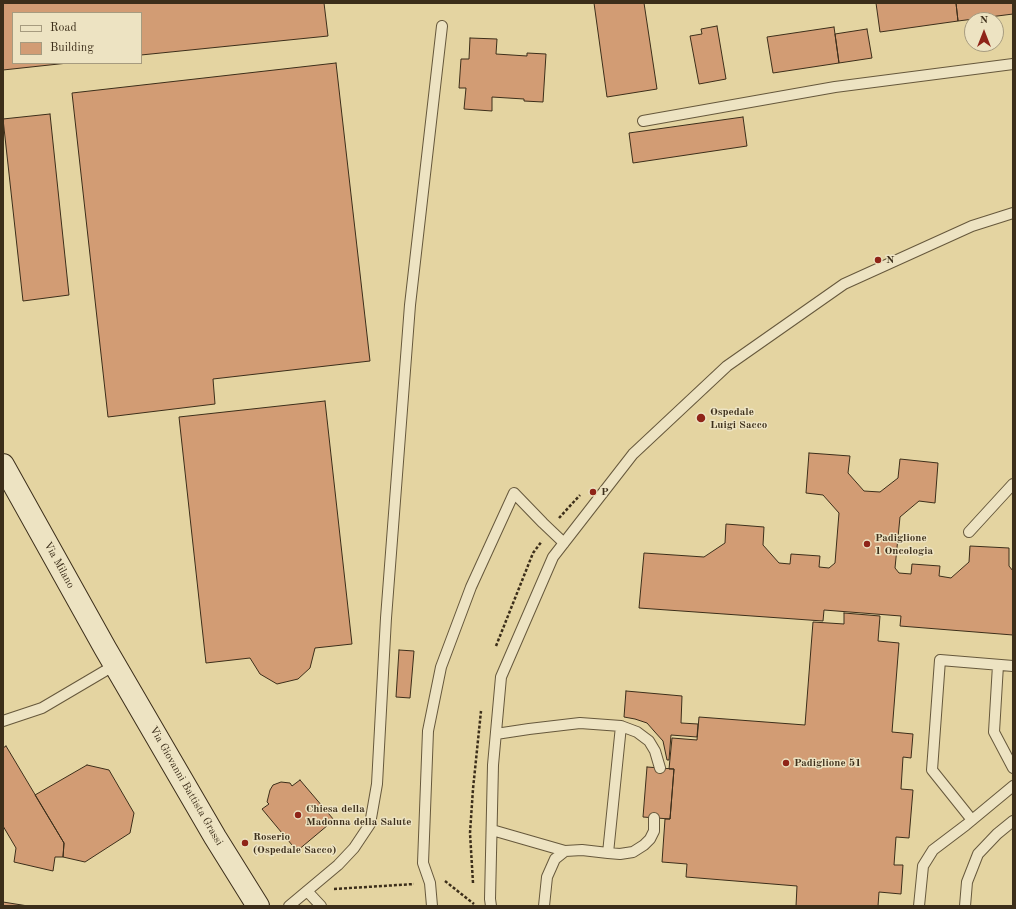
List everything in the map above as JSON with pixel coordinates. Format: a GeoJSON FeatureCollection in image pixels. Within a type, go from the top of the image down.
{"type":"FeatureCollection","features":[{"type":"Feature","properties":{"kind":"main road","name":"Via Milano"},"geometry":{"type":"LineString","coordinates":[[3,465],[115,665]]}},
{"type":"Feature","properties":{"kind":"main road","name":"Via Giovanni Battista Grassi"},"geometry":{"type":"LineString","coordinates":[[115,665],[214,837],[258,906]]}},
{"type":"Feature","properties":{"kind":"lane"},"geometry":{"type":"LineString","coordinates":[[289,906],[338,866],[354,848],[370,824],[377,784],[386,618],[410,305],[442,26]]}},
{"type":"Feature","properties":{"kind":"lane"},"geometry":{"type":"LineString","coordinates":[[643,122],[835,87],[1013,64]]}},
{"type":"Feature","properties":{"kind":"lane"},"geometry":{"type":"LineString","coordinates":[[491,906],[493,765],[502,677],[553,557],[564,542],[633,454],[727,366],[844,284],[972,226],[1013,213]]}},
{"type":"Feature","properties":{"kind":"lane"},"geometry":{"type":"LineString","coordinates":[[970,532],[1013,484]]}},
{"type":"Feature","properties":{"kind":"lane"},"geometry":{"type":"LineString","coordinates":[[432,906],[430,883],[423,863],[428,731],[441,667],[471,586],[514,493],[564,542]]}},
{"type":"Feature","properties":{"kind":"lane"},"geometry":{"type":"LineString","coordinates":[[972,820],[932,770],[940,660],[1013,666]]}},
{"type":"Feature","properties":{"kind":"lane"},"geometry":{"type":"LineString","coordinates":[[3,721],[42,708],[115,665]]}},
{"type":"Feature","properties":{"kind":"lane"},"geometry":{"type":"LineString","coordinates":[[998,665],[994,732],[1013,768]]}},
{"type":"Feature","properties":{"kind":"lane"},"geometry":{"type":"LineString","coordinates":[[496,734],[580,723],[621,726],[637,732],[649,741],[655,751],[660,768]]}},
{"type":"Feature","properties":{"kind":"lane"},"geometry":{"type":"LineString","coordinates":[[608,853],[621,726]]}},
{"type":"Feature","properties":{"kind":"lane"},"geometry":{"type":"LineString","coordinates":[[919,906],[923,866],[933,850],[1013,786]]}},
{"type":"Feature","properties":{"kind":"lane"},"geometry":{"type":"LineString","coordinates":[[492,830],[565,851],[582,850],[620,854],[633,852],[650,839],[654,831],[654,818]]}},
{"type":"Feature","properties":{"kind":"lane"},"geometry":{"type":"LineString","coordinates":[[965,906],[967,882],[978,854],[1013,821]]}},
{"type":"Feature","properties":{"kind":"lane"},"geometry":{"type":"LineString","coordinates":[[544,906],[547,877],[555,859],[565,851]]}},
{"type":"Feature","properties":{"kind":"lane"},"geometry":{"type":"LineString","coordinates":[[307,891],[314,906]]}},
{"type":"Feature","properties":{"kind":"lane"},"geometry":{"type":"LineString","coordinates":[[307,891],[321,906]]}},
{"type":"Feature","properties":{"kind":"path"},"geometry":{"type":"LineString","coordinates":[[307,891],[430,883],[441,878],[474,904],[474,906]]}},
{"type":"Feature","properties":{"kind":"building"},"geometry":{"type":"Polygon","coordinates":[[[3,3],[324,3],[328,36],[142,55],[142,12],[12,12],[12,64],[59,64],[3,70],[3,3]]]}},
{"type":"Feature","properties":{"kind":"building"},"geometry":{"type":"Polygon","coordinates":[[[594,3],[644,3],[657,89],[607,97],[594,3]]]}},
{"type":"Feature","properties":{"kind":"building"},"geometry":{"type":"Polygon","coordinates":[[[876,3],[956,3],[958,21],[880,32],[876,3]]]}},
{"type":"Feature","properties":{"kind":"building"},"geometry":{"type":"Polygon","coordinates":[[[956,3],[1013,3],[1013,14],[1004,15],[1004,12],[964,12],[964,20],[958,21],[956,3]]]}},
{"type":"Feature","properties":{"kind":"building"},"geometry":{"type":"Polygon","coordinates":[[[717,26],[726,79],[699,84],[690,36],[702,34],[701,29],[717,26]]]}},
{"type":"Feature","properties":{"kind":"building"},"geometry":{"type":"Polygon","coordinates":[[[834,27],[839,63],[773,73],[767,37],[834,27]]]}},
{"type":"Feature","properties":{"kind":"building"},"geometry":{"type":"Polygon","coordinates":[[[867,29],[872,58],[839,63],[835,34],[867,29]]]}},
{"type":"Feature","properties":{"kind":"building"},"geometry":{"type":"Polygon","coordinates":[[[470,38],[497,39],[496,54],[527,56],[527,53],[546,54],[543,102],[492,97],[492,111],[464,109],[466,88],[459,88],[461,59],[469,59],[470,38]]]}},
{"type":"Feature","properties":{"kind":"building"},"geometry":{"type":"Polygon","coordinates":[[[336,63],[370,361],[213,379],[215,404],[108,417],[72,93],[336,63]]]}},
{"type":"Feature","properties":{"kind":"building"},"geometry":{"type":"Polygon","coordinates":[[[50,114],[69,295],[23,301],[3,119],[50,114]]]}},
{"type":"Feature","properties":{"kind":"building"},"geometry":{"type":"Polygon","coordinates":[[[743,117],[747,146],[633,163],[629,133],[743,117]]]}},
{"type":"Feature","properties":{"kind":"building"},"geometry":{"type":"Polygon","coordinates":[[[325,401],[352,644],[315,648],[310,668],[298,679],[277,684],[260,674],[250,658],[206,663],[179,417],[325,401]]]}},
{"type":"Feature","properties":{"kind":"building","name":"Padiglione 1 Oncologia"},"geometry":{"type":"Polygon","coordinates":[[[809,453],[850,456],[848,473],[864,491],[880,492],[898,478],[900,459],[938,463],[935,503],[919,501],[900,517],[895,568],[899,573],[911,574],[912,564],[940,566],[939,576],[951,578],[969,562],[970,546],[1009,548],[1009,566],[1013,571],[1013,635],[900,626],[901,616],[824,610],[823,621],[639,608],[644,553],[704,557],[725,543],[726,524],[764,527],[763,545],[779,563],[790,564],[791,554],[820,556],[819,567],[829,568],[835,563],[839,513],[823,495],[806,493],[809,453]]]}},
{"type":"Feature","properties":{"kind":"building","name":"Padiglione 51"},"geometry":{"type":"Polygon","coordinates":[[[844,613],[880,616],[878,641],[899,643],[892,732],[913,734],[911,758],[903,757],[901,789],[913,790],[909,838],[896,837],[894,865],[903,865],[901,894],[879,892],[878,906],[796,906],[797,886],[686,877],[687,864],[662,862],[665,819],[670,819],[674,769],[669,769],[672,738],[697,740],[699,717],[805,725],[813,622],[844,624],[844,613]]]}},
{"type":"Feature","properties":{"kind":"building"},"geometry":{"type":"Polygon","coordinates":[[[399,650],[414,651],[410,698],[396,697],[399,650]]]}},
{"type":"Feature","properties":{"kind":"building"},"geometry":{"type":"Polygon","coordinates":[[[626,691],[682,696],[681,723],[698,724],[697,737],[671,735],[669,760],[667,760],[663,741],[647,723],[624,717],[626,691]]]}},
{"type":"Feature","properties":{"kind":"building"},"geometry":{"type":"Polygon","coordinates":[[[6,746],[64,843],[63,857],[55,857],[53,871],[14,862],[16,848],[3,826],[3,748],[6,746]]]}},
{"type":"Feature","properties":{"kind":"building"},"geometry":{"type":"Polygon","coordinates":[[[87,765],[109,770],[134,813],[130,833],[85,862],[63,857],[64,843],[35,795],[87,765]]]}},
{"type":"Feature","properties":{"kind":"building"},"geometry":{"type":"Polygon","coordinates":[[[647,767],[674,769],[670,819],[643,817],[647,767]]]}},
{"type":"Feature","properties":{"kind":"building","name":"Chiesa della Madonna della Salute"},"geometry":{"type":"Polygon","coordinates":[[[300,780],[334,820],[297,851],[262,809],[269,804],[267,802],[273,785],[281,782],[290,783],[292,786],[300,780]]]}},
{"type":"Feature","properties":{"kind":"building"},"geometry":{"type":"Polygon","coordinates":[[[3,902],[28,906],[3,906],[3,902]]]}},
{"type":"Feature","properties":{"kind":"place","name":"N"},"geometry":{"type":"Point","coordinates":[878,260]}},
{"type":"Feature","properties":{"kind":"place","name":"Ospedale Luigi Sacco"},"geometry":{"type":"Point","coordinates":[701,418]}},
{"type":"Feature","properties":{"kind":"place","name":"P"},"geometry":{"type":"Point","coordinates":[593,492]}},
{"type":"Feature","properties":{"kind":"place","name":"Padiglione 1 Oncologia"},"geometry":{"type":"Point","coordinates":[867,544]}},
{"type":"Feature","properties":{"kind":"place","name":"Padiglione 51"},"geometry":{"type":"Point","coordinates":[786,763]}},
{"type":"Feature","properties":{"kind":"place","name":"Chiesa della Madonna della Salute"},"geometry":{"type":"Point","coordinates":[298,815]}},
{"type":"Feature","properties":{"kind":"place","name":"Roserio (Ospedale Sacco)"},"geometry":{"type":"Point","coordinates":[245,843]}}]}
